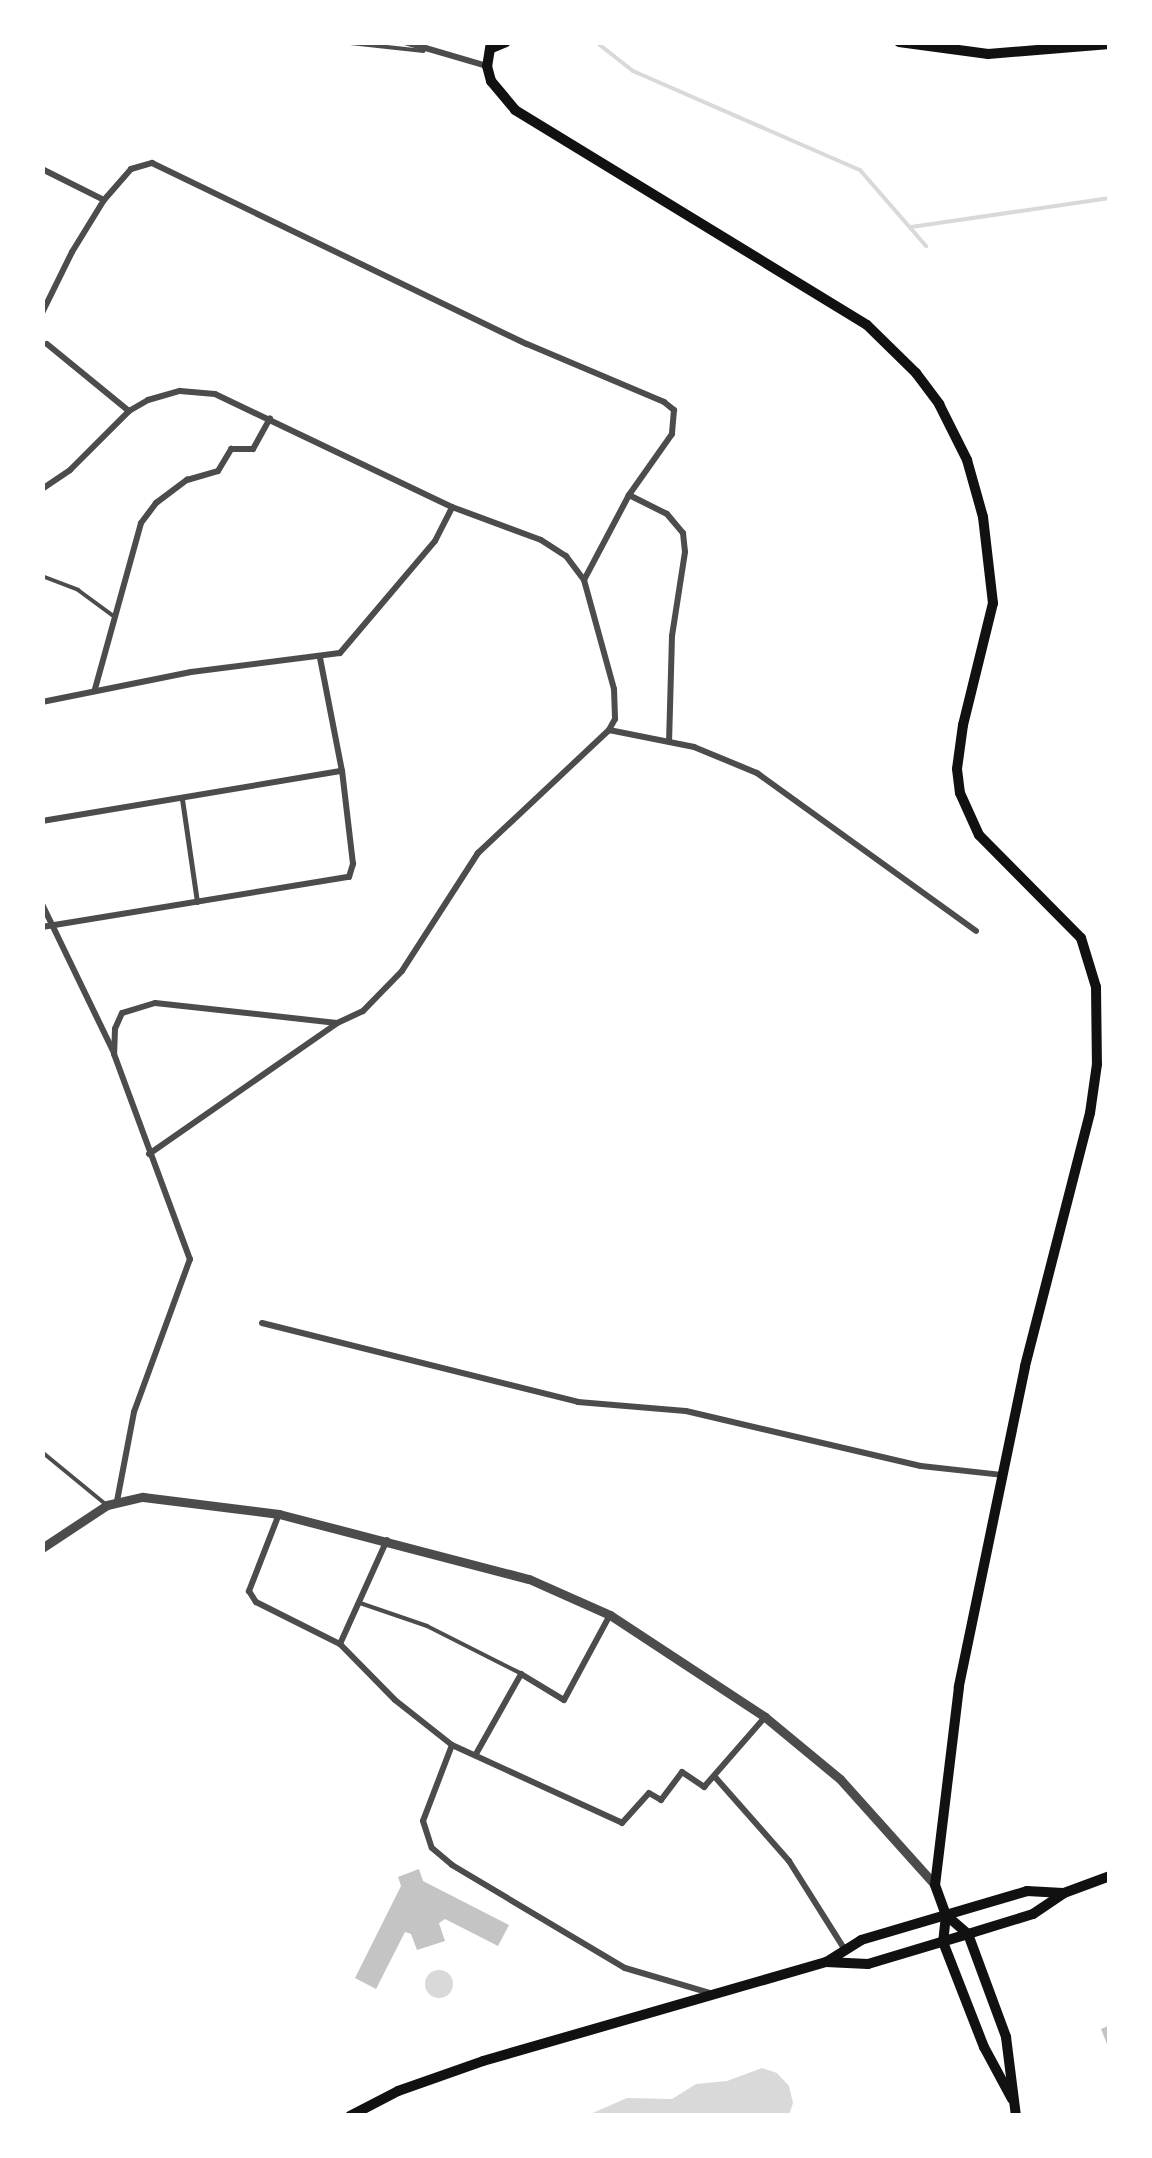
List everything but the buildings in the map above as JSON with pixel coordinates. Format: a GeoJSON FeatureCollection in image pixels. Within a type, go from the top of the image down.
{"type":"FeatureCollection","features":[{"type":"Feature","properties":{"kind":"main road"},"geometry":{"type":"LineString","coordinates":[[506,42],[491,46],[487,66],[498,92],[529,120],[868,325],[916,373],[939,404],[976,487],[990,552],[994,603],[964,726],[957,769],[960,794],[979,834],[1064,918],[1090,957],[1096,987],[1097,1064],[1086,1131],[1002,1476],[959,1686],[936,1885],[946,1914],[943,1942],[984,2048],[1015,2110]]}},
{"type":"Feature","properties":{"kind":"main road"},"geometry":{"type":"LineString","coordinates":[[899,42],[988,54],[1110,44]]}},
{"type":"Feature","properties":{"kind":"main road"},"geometry":{"type":"LineString","coordinates":[[826,1962],[868,1964],[943,1942],[1032,1914],[1064,1894],[1110,1876]]}},
{"type":"Feature","properties":{"kind":"main road"},"geometry":{"type":"LineString","coordinates":[[350,2116],[398,2091],[483,2061],[826,1962],[861,1940],[1027,1891],[1064,1894]]}},
{"type":"Feature","properties":{"kind":"main road"},"geometry":{"type":"LineString","coordinates":[[946,1914],[968,1934],[1006,2037],[1015,2110]]}},
{"type":"Feature","properties":{"kind":"street"},"geometry":{"type":"LineString","coordinates":[[405,42],[424,51],[487,66]]}},
{"type":"Feature","properties":{"kind":"street"},"geometry":{"type":"LineString","coordinates":[[42,314],[72,252],[104,200],[131,169],[143,164],[159,166],[510,336],[664,402],[674,410],[676,422],[630,495],[584,580]]}},
{"type":"Feature","properties":{"kind":"street"},"geometry":{"type":"LineString","coordinates":[[42,169],[104,200]]}},
{"type":"Feature","properties":{"kind":"street"},"geometry":{"type":"LineString","coordinates":[[47,344],[130,411]]}},
{"type":"Feature","properties":{"kind":"street"},"geometry":{"type":"LineString","coordinates":[[42,489],[83,460],[130,411],[165,393],[215,394],[452,507],[541,540],[566,556],[584,580],[614,690],[614,719],[609,730],[478,852],[392,984],[363,1010],[337,1023],[148,1154]]}},
{"type":"Feature","properties":{"kind":"street"},"geometry":{"type":"LineString","coordinates":[[95,690],[112,615],[141,523],[156,503],[187,480],[218,471],[231,449],[253,449],[270,418]]}},
{"type":"Feature","properties":{"kind":"street"},"geometry":{"type":"LineString","coordinates":[[630,495],[667,514],[682,533],[685,552],[672,636],[669,742]]}},
{"type":"Feature","properties":{"kind":"street"},"geometry":{"type":"LineString","coordinates":[[42,702],[191,672],[340,653],[362,632],[435,540],[452,507]]}},
{"type":"Feature","properties":{"kind":"street"},"geometry":{"type":"LineString","coordinates":[[46,927],[349,877],[354,864],[342,771],[320,658]]}},
{"type":"Feature","properties":{"kind":"street"},"geometry":{"type":"LineString","coordinates":[[609,730],[724,757],[764,776],[976,931]]}},
{"type":"Feature","properties":{"kind":"street"},"geometry":{"type":"LineString","coordinates":[[42,821],[342,771]]}},
{"type":"Feature","properties":{"kind":"street"},"geometry":{"type":"LineString","coordinates":[[182,798],[197,904]]}},
{"type":"Feature","properties":{"kind":"street"},"geometry":{"type":"LineString","coordinates":[[42,904],[46,927],[114,1054],[148,1154],[189,1245],[190,1259],[134,1412],[112,1503]]}},
{"type":"Feature","properties":{"kind":"street"},"geometry":{"type":"LineString","coordinates":[[114,1054],[115,1029],[122,1013],[146,1004],[337,1023]]}},
{"type":"Feature","properties":{"kind":"street"},"geometry":{"type":"LineString","coordinates":[[1097,1064],[1110,1062]]}},
{"type":"Feature","properties":{"kind":"street"},"geometry":{"type":"LineString","coordinates":[[262,1323],[578,1402],[686,1410],[921,1466],[1002,1476]]}},
{"type":"Feature","properties":{"kind":"street"},"geometry":{"type":"LineString","coordinates":[[42,1548],[112,1503],[142,1498],[279,1514],[529,1580],[610,1614],[765,1717],[840,1780],[936,1885]]}},
{"type":"Feature","properties":{"kind":"street"},"geometry":{"type":"LineString","coordinates":[[279,1514],[250,1591],[256,1602],[340,1644],[395,1700],[452,1744],[622,1822],[649,1793],[660,1800],[682,1772],[704,1787],[765,1717]]}},
{"type":"Feature","properties":{"kind":"street"},"geometry":{"type":"LineString","coordinates":[[340,1644],[387,1540]]}},
{"type":"Feature","properties":{"kind":"street"},"geometry":{"type":"LineString","coordinates":[[476,1754],[521,1674],[564,1700],[610,1614]]}},
{"type":"Feature","properties":{"kind":"street"},"geometry":{"type":"LineString","coordinates":[[452,1744],[423,1820],[432,1848],[626,1968],[713,1993]]}},
{"type":"Feature","properties":{"kind":"street"},"geometry":{"type":"LineString","coordinates":[[715,1777],[789,1862],[845,1950]]}},
{"type":"Feature","properties":{"kind":"lane"},"geometry":{"type":"LineString","coordinates":[[341,42],[387,51],[424,51]]}},
{"type":"Feature","properties":{"kind":"lane"},"geometry":{"type":"LineString","coordinates":[[42,576],[78,590],[112,615]]}},
{"type":"Feature","properties":{"kind":"lane"},"geometry":{"type":"LineString","coordinates":[[42,1452],[112,1503]]}},
{"type":"Feature","properties":{"kind":"lane"},"geometry":{"type":"LineString","coordinates":[[360,1603],[427,1626],[521,1674]]}},
{"type":"Feature","properties":{"kind":"shaded area"},"geometry":{"type":"Polygon","coordinates":[[[439,1970],[449,1974],[453,1984],[449,1994],[439,1998],[429,1994],[425,1984],[429,1974],[439,1970]]]}},
{"type":"Feature","properties":{"kind":"shaded area"},"geometry":{"type":"Polygon","coordinates":[[[762,2068],[777,2073],[789,2086],[793,2103],[789,2115],[588,2115],[627,2098],[672,2099],[696,2084],[727,2081],[762,2068]]]}},
{"type":"Feature","properties":{"kind":"waterway"},"geometry":{"type":"LineString","coordinates":[[596,42],[633,71],[860,170],[926,246]]}},
{"type":"Feature","properties":{"kind":"waterway"},"geometry":{"type":"LineString","coordinates":[[911,227],[1110,198]]}}]}
